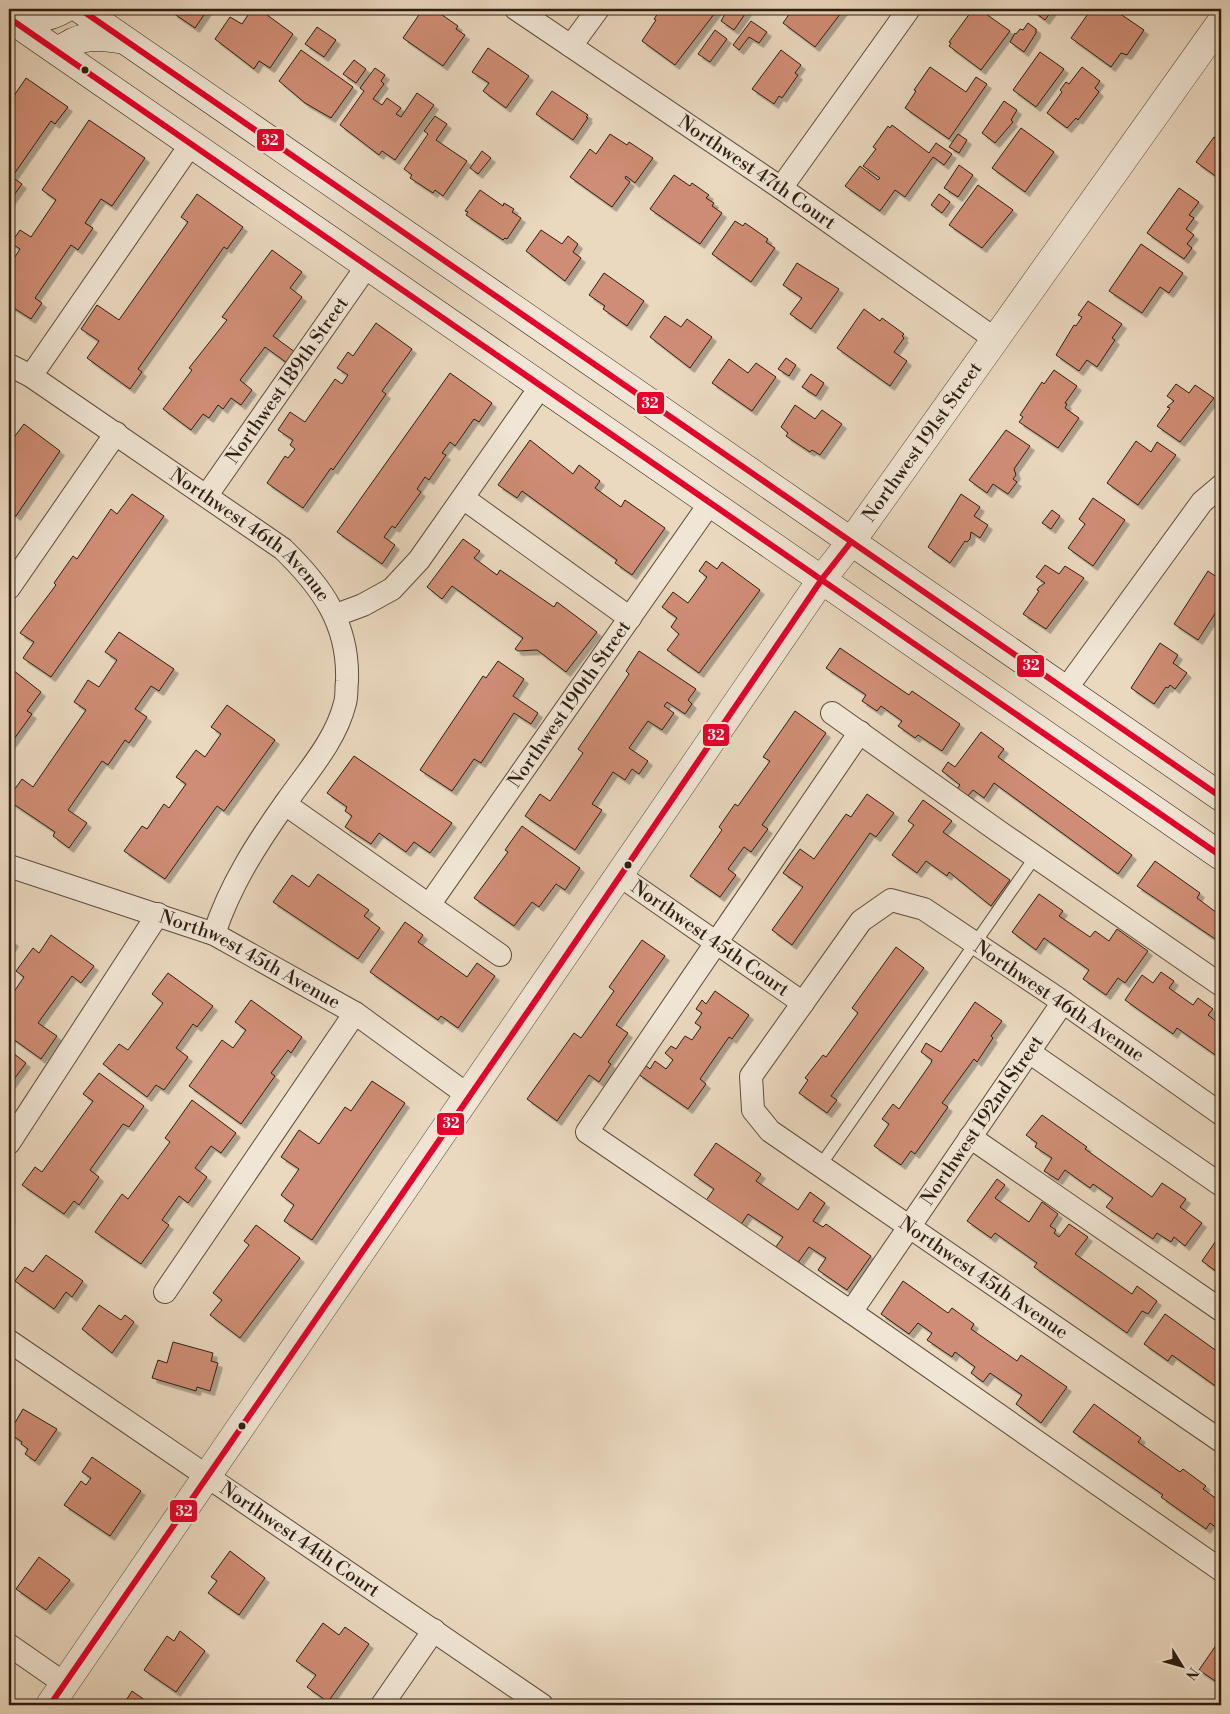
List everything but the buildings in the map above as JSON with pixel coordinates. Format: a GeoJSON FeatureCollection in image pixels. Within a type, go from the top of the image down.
{"type":"FeatureCollection","features":[{"type":"Feature","properties":{"kind":"main road"},"geometry":{"type":"LineString","coordinates":[[9,17],[31,19],[48,16],[64,9]]}},
{"type":"Feature","properties":{"kind":"main road"},"geometry":{"type":"LineString","coordinates":[[80,9],[1221,798]]}},
{"type":"Feature","properties":{"kind":"main road"},"geometry":{"type":"LineString","coordinates":[[9,17],[710,503],[1210,842],[1221,856]]}},
{"type":"Feature","properties":{"kind":"main road","name":"Northwest 191st Street"},"geometry":{"type":"LineString","coordinates":[[58,1694],[822,579],[851,542],[1221,22]]}},
{"type":"Feature","properties":{"kind":"main road"},"geometry":{"type":"LineString","coordinates":[[58,52],[67,44],[88,36],[102,36],[125,40]]}},
{"type":"Feature","properties":{"kind":"street","name":"Northwest 47th Court"},"geometry":{"type":"LineString","coordinates":[[516,9],[782,188],[995,339]]}},
{"type":"Feature","properties":{"kind":"street"},"geometry":{"type":"LineString","coordinates":[[571,46],[598,9]]}},
{"type":"Feature","properties":{"kind":"street"},"geometry":{"type":"LineString","coordinates":[[782,188],[909,9]]}},
{"type":"Feature","properties":{"kind":"street"},"geometry":{"type":"LineString","coordinates":[[31,376],[191,144]]}},
{"type":"Feature","properties":{"kind":"street","name":"Northwest 189th Street"},"geometry":{"type":"LineString","coordinates":[[206,495],[367,266]]}},
{"type":"Feature","properties":{"kind":"street","name":"Northwest 46th Avenue"},"geometry":{"type":"LineString","coordinates":[[9,365],[31,376],[283,548],[306,570],[336,615],[363,605],[392,589],[419,560],[541,386]]}},
{"type":"Feature","properties":{"kind":"street"},"geometry":{"type":"LineString","coordinates":[[9,588],[116,433]]}},
{"type":"Feature","properties":{"kind":"street"},"geometry":{"type":"LineString","coordinates":[[1066,689],[1202,502],[1221,486]]}},
{"type":"Feature","properties":{"kind":"street"},"geometry":{"type":"LineString","coordinates":[[463,498],[630,618]]}},
{"type":"Feature","properties":{"kind":"street","name":"Northwest 190th Street"},"geometry":{"type":"LineString","coordinates":[[430,905],[710,503]]}},
{"type":"Feature","properties":{"kind":"street"},"geometry":{"type":"LineString","coordinates":[[214,934],[225,901],[245,865],[328,742],[346,703],[348,656],[336,615]]}},
{"type":"Feature","properties":{"kind":"street"},"geometry":{"type":"LineString","coordinates":[[832,714],[1221,985]]}},
{"type":"Feature","properties":{"kind":"street"},"geometry":{"type":"LineString","coordinates":[[860,732],[586,1132],[851,1312],[1221,1570]]}},
{"type":"Feature","properties":{"kind":"street"},"geometry":{"type":"LineString","coordinates":[[285,804],[500,955]]}},
{"type":"Feature","properties":{"kind":"street","name":"Northwest 45th Avenue"},"geometry":{"type":"LineString","coordinates":[[9,866],[214,934],[355,1013],[469,1096]]}},
{"type":"Feature","properties":{"kind":"street","name":"Northwest 45th Court"},"geometry":{"type":"LineString","coordinates":[[619,875],[803,1003]]}},
{"type":"Feature","properties":{"kind":"street","name":"Northwest 46th Avenue"},"geometry":{"type":"LineString","coordinates":[[803,1003],[860,921],[891,900],[924,909],[1063,1002],[1221,1114]]}},
{"type":"Feature","properties":{"kind":"street"},"geometry":{"type":"LineString","coordinates":[[9,1144],[158,914]]}},
{"type":"Feature","properties":{"kind":"street","name":"Northwest 192nd Street"},"geometry":{"type":"LineString","coordinates":[[851,1312],[1063,1002]]}},
{"type":"Feature","properties":{"kind":"street","name":"Northwest 45th Avenue"},"geometry":{"type":"LineString","coordinates":[[803,1003],[751,1076],[753,1110],[770,1131],[1221,1441]]}},
{"type":"Feature","properties":{"kind":"street"},"geometry":{"type":"LineString","coordinates":[[165,1292],[355,1013]]}},
{"type":"Feature","properties":{"kind":"street"},"geometry":{"type":"LineString","coordinates":[[1029,1052],[1221,1185]]}},
{"type":"Feature","properties":{"kind":"street"},"geometry":{"type":"LineString","coordinates":[[970,1137],[1221,1310]]}},
{"type":"Feature","properties":{"kind":"street","name":"Northwest 44th Court"},"geometry":{"type":"LineString","coordinates":[[9,1341],[542,1705]]}},
{"type":"Feature","properties":{"kind":"street"},"geometry":{"type":"LineString","coordinates":[[382,1705],[434,1630]]}},
{"type":"Feature","properties":{"kind":"street"},"geometry":{"type":"LineString","coordinates":[[9,1645],[58,1694]]}},
{"type":"Feature","properties":{"kind":"lane"},"geometry":{"type":"LineString","coordinates":[[820,1166],[1035,857]]}},
{"type":"Feature","properties":{"kind":"transit line","name":"32"},"geometry":{"type":"LineString","coordinates":[[80,9],[1221,797]]}},
{"type":"Feature","properties":{"kind":"transit line","name":"32"},"geometry":{"type":"LineString","coordinates":[[9,18],[1221,856]]}},
{"type":"Feature","properties":{"kind":"transit line","name":"32"},"geometry":{"type":"LineString","coordinates":[[50,1705],[542,991],[822,579],[851,542]]}}]}
